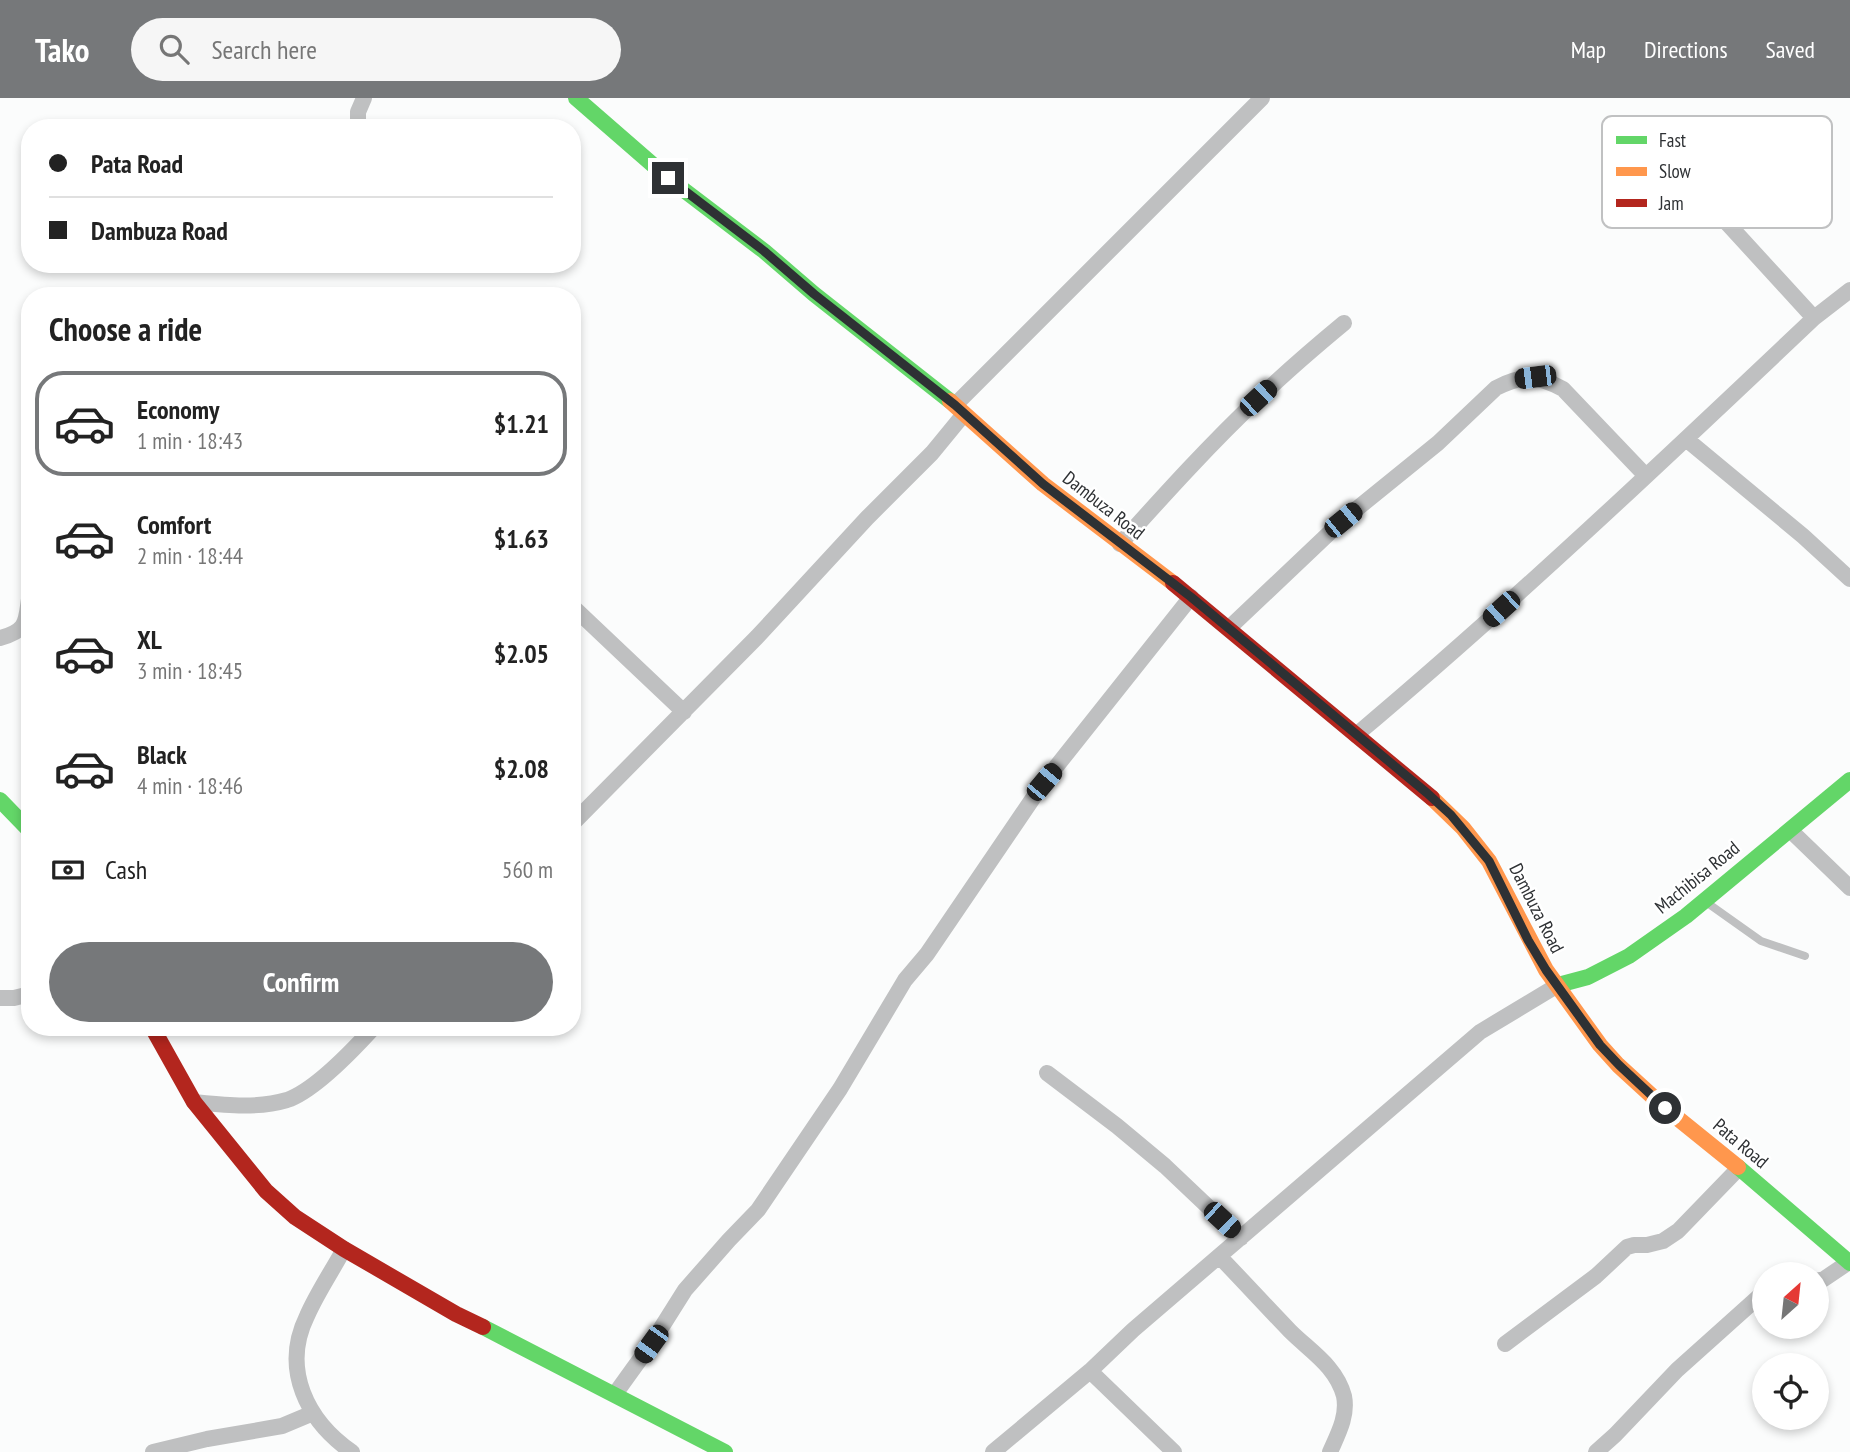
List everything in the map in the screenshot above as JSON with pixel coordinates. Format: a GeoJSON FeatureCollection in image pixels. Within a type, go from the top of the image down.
{"type":"FeatureCollection","features":[{"type":"Feature","properties":{"kind":"street"},"geometry":{"type":"LineString","coordinates":[[358,119],[364,98]]}},
{"type":"Feature","properties":{"kind":"street"},"geometry":{"type":"LineString","coordinates":[[581,815],[757,637],[867,518],[932,453],[959,410],[1262,98]]}},
{"type":"Feature","properties":{"kind":"street","name":"Dambuza Road"},"geometry":{"type":"LineString","coordinates":[[581,99],[668,178],[764,251],[959,410],[1043,484],[1191,597],[1427,793],[1480,848],[1505,890],[1528,940],[1558,985]]}},
{"type":"Feature","properties":{"kind":"street"},"geometry":{"type":"LineString","coordinates":[[1732,228],[1814,318]]}},
{"type":"Feature","properties":{"kind":"street"},"geometry":{"type":"LineString","coordinates":[[1356,735],[1444,661],[1578,541],[1814,318],[1850,290]]}},
{"type":"Feature","properties":{"kind":"street"},"geometry":{"type":"LineString","coordinates":[[1119,544],[1258,398],[1344,323]]}},
{"type":"Feature","properties":{"kind":"street"},"geometry":{"type":"LineString","coordinates":[[1228,628],[1343,520],[1438,443],[1496,388],[1503,385],[1535,377],[1563,388],[1646,476]]}},
{"type":"Feature","properties":{"kind":"street"},"geometry":{"type":"LineString","coordinates":[[1686,439],[1803,536],[1850,579]]}},
{"type":"Feature","properties":{"kind":"street"},"geometry":{"type":"LineString","coordinates":[[615,1394],[685,1290],[758,1210],[835,1096],[905,980],[927,954],[1044,782],[1191,597]]}},
{"type":"Feature","properties":{"kind":"street"},"geometry":{"type":"LineString","coordinates":[[581,615],[684,712]]}},
{"type":"Feature","properties":{"kind":"street"},"geometry":{"type":"LineString","coordinates":[[0,638],[21,630]]}},
{"type":"Feature","properties":{"kind":"street","name":"Machibisa Road"},"geometry":{"type":"LineString","coordinates":[[1558,985],[1588,977],[1629,956],[1703,901],[1850,780]]}},
{"type":"Feature","properties":{"kind":"street"},"geometry":{"type":"LineString","coordinates":[[0,800],[21,821]]}},
{"type":"Feature","properties":{"kind":"street"},"geometry":{"type":"LineString","coordinates":[[1790,830],[1850,888]]}},
{"type":"Feature","properties":{"kind":"street"},"geometry":{"type":"LineString","coordinates":[[993,1452],[1480,1032],[1558,985]]}},
{"type":"Feature","properties":{"kind":"street","name":"Pata Road"},"geometry":{"type":"LineString","coordinates":[[1558,985],[1600,1045],[1619,1065],[1665,1108],[1740,1168],[1849,1263]]}},
{"type":"Feature","properties":{"kind":"street"},"geometry":{"type":"LineString","coordinates":[[0,998],[21,996]]}},
{"type":"Feature","properties":{"kind":"street"},"geometry":{"type":"LineString","coordinates":[[157,1036],[194,1102],[266,1191],[295,1217],[344,1249],[456,1314],[725,1452]]}},
{"type":"Feature","properties":{"kind":"street"},"geometry":{"type":"LineString","coordinates":[[194,1102],[248,1105],[280,1102],[293,1097],[312,1086],[365,1036]]}},
{"type":"Feature","properties":{"kind":"street"},"geometry":{"type":"LineString","coordinates":[[1047,1073],[1165,1166],[1241,1238]]}},
{"type":"Feature","properties":{"kind":"street"},"geometry":{"type":"LineString","coordinates":[[1505,1344],[1596,1276],[1627,1247],[1663,1241],[1678,1231],[1740,1168]]}},
{"type":"Feature","properties":{"kind":"street"},"geometry":{"type":"LineString","coordinates":[[344,1249],[306,1316],[299,1334],[296,1355],[303,1396],[327,1432],[352,1452]]}},
{"type":"Feature","properties":{"kind":"street"},"geometry":{"type":"LineString","coordinates":[[1219,1256],[1292,1333],[1319,1355],[1335,1377],[1344,1397],[1345,1412],[1343,1424],[1330,1452]]}},
{"type":"Feature","properties":{"kind":"street"},"geometry":{"type":"LineString","coordinates":[[1829,1276],[1849,1263]]}},
{"type":"Feature","properties":{"kind":"street"},"geometry":{"type":"LineString","coordinates":[[1595,1452],[1615,1435],[1677,1370],[1752,1303]]}},
{"type":"Feature","properties":{"kind":"street"},"geometry":{"type":"LineString","coordinates":[[1090,1371],[1174,1452]]}},
{"type":"Feature","properties":{"kind":"street"},"geometry":{"type":"LineString","coordinates":[[153,1452],[282,1426],[313,1413]]}},
{"type":"Feature","properties":{"kind":"lane"},"geometry":{"type":"LineString","coordinates":[[1703,901],[1761,941],[1805,956]]}},
{"type":"Feature","properties":{"kind":"traffic: fast"},"geometry":{"type":"LineString","coordinates":[[576,98],[668,178],[764,251],[950,401]]}},
{"type":"Feature","properties":{"kind":"traffic: fast"},"geometry":{"type":"LineString","coordinates":[[1558,985],[1588,977],[1629,956],[1686,916],[1850,780]]}},
{"type":"Feature","properties":{"kind":"traffic: fast"},"geometry":{"type":"LineString","coordinates":[[0,800],[21,822]]}},
{"type":"Feature","properties":{"kind":"traffic: fast"},"geometry":{"type":"LineString","coordinates":[[1738,1167],[1850,1263]]}},
{"type":"Feature","properties":{"kind":"traffic: fast"},"geometry":{"type":"LineString","coordinates":[[483,1327],[725,1452]]}},
{"type":"Feature","properties":{"kind":"traffic: slow"},"geometry":{"type":"LineString","coordinates":[[950,401],[1043,484],[1173,583]]}},
{"type":"Feature","properties":{"kind":"traffic: slow"},"geometry":{"type":"LineString","coordinates":[[1432,798],[1463,828],[1489,861],[1546,970],[1600,1045],[1665,1108],[1738,1167]]}},
{"type":"Feature","properties":{"kind":"traffic: jam"},"geometry":{"type":"LineString","coordinates":[[1173,583],[1432,798]]}},
{"type":"Feature","properties":{"kind":"traffic: jam"},"geometry":{"type":"LineString","coordinates":[[157,1036],[194,1102],[266,1191],[295,1217],[344,1249],[483,1327]]}},
{"type":"Feature","properties":{"kind":"route"},"geometry":{"type":"LineString","coordinates":[[668,178],[764,251],[955,405],[1043,484],[1191,597],[1451,815],[1489,861],[1528,940],[1585,1025],[1619,1065],[1665,1108]]}}]}
